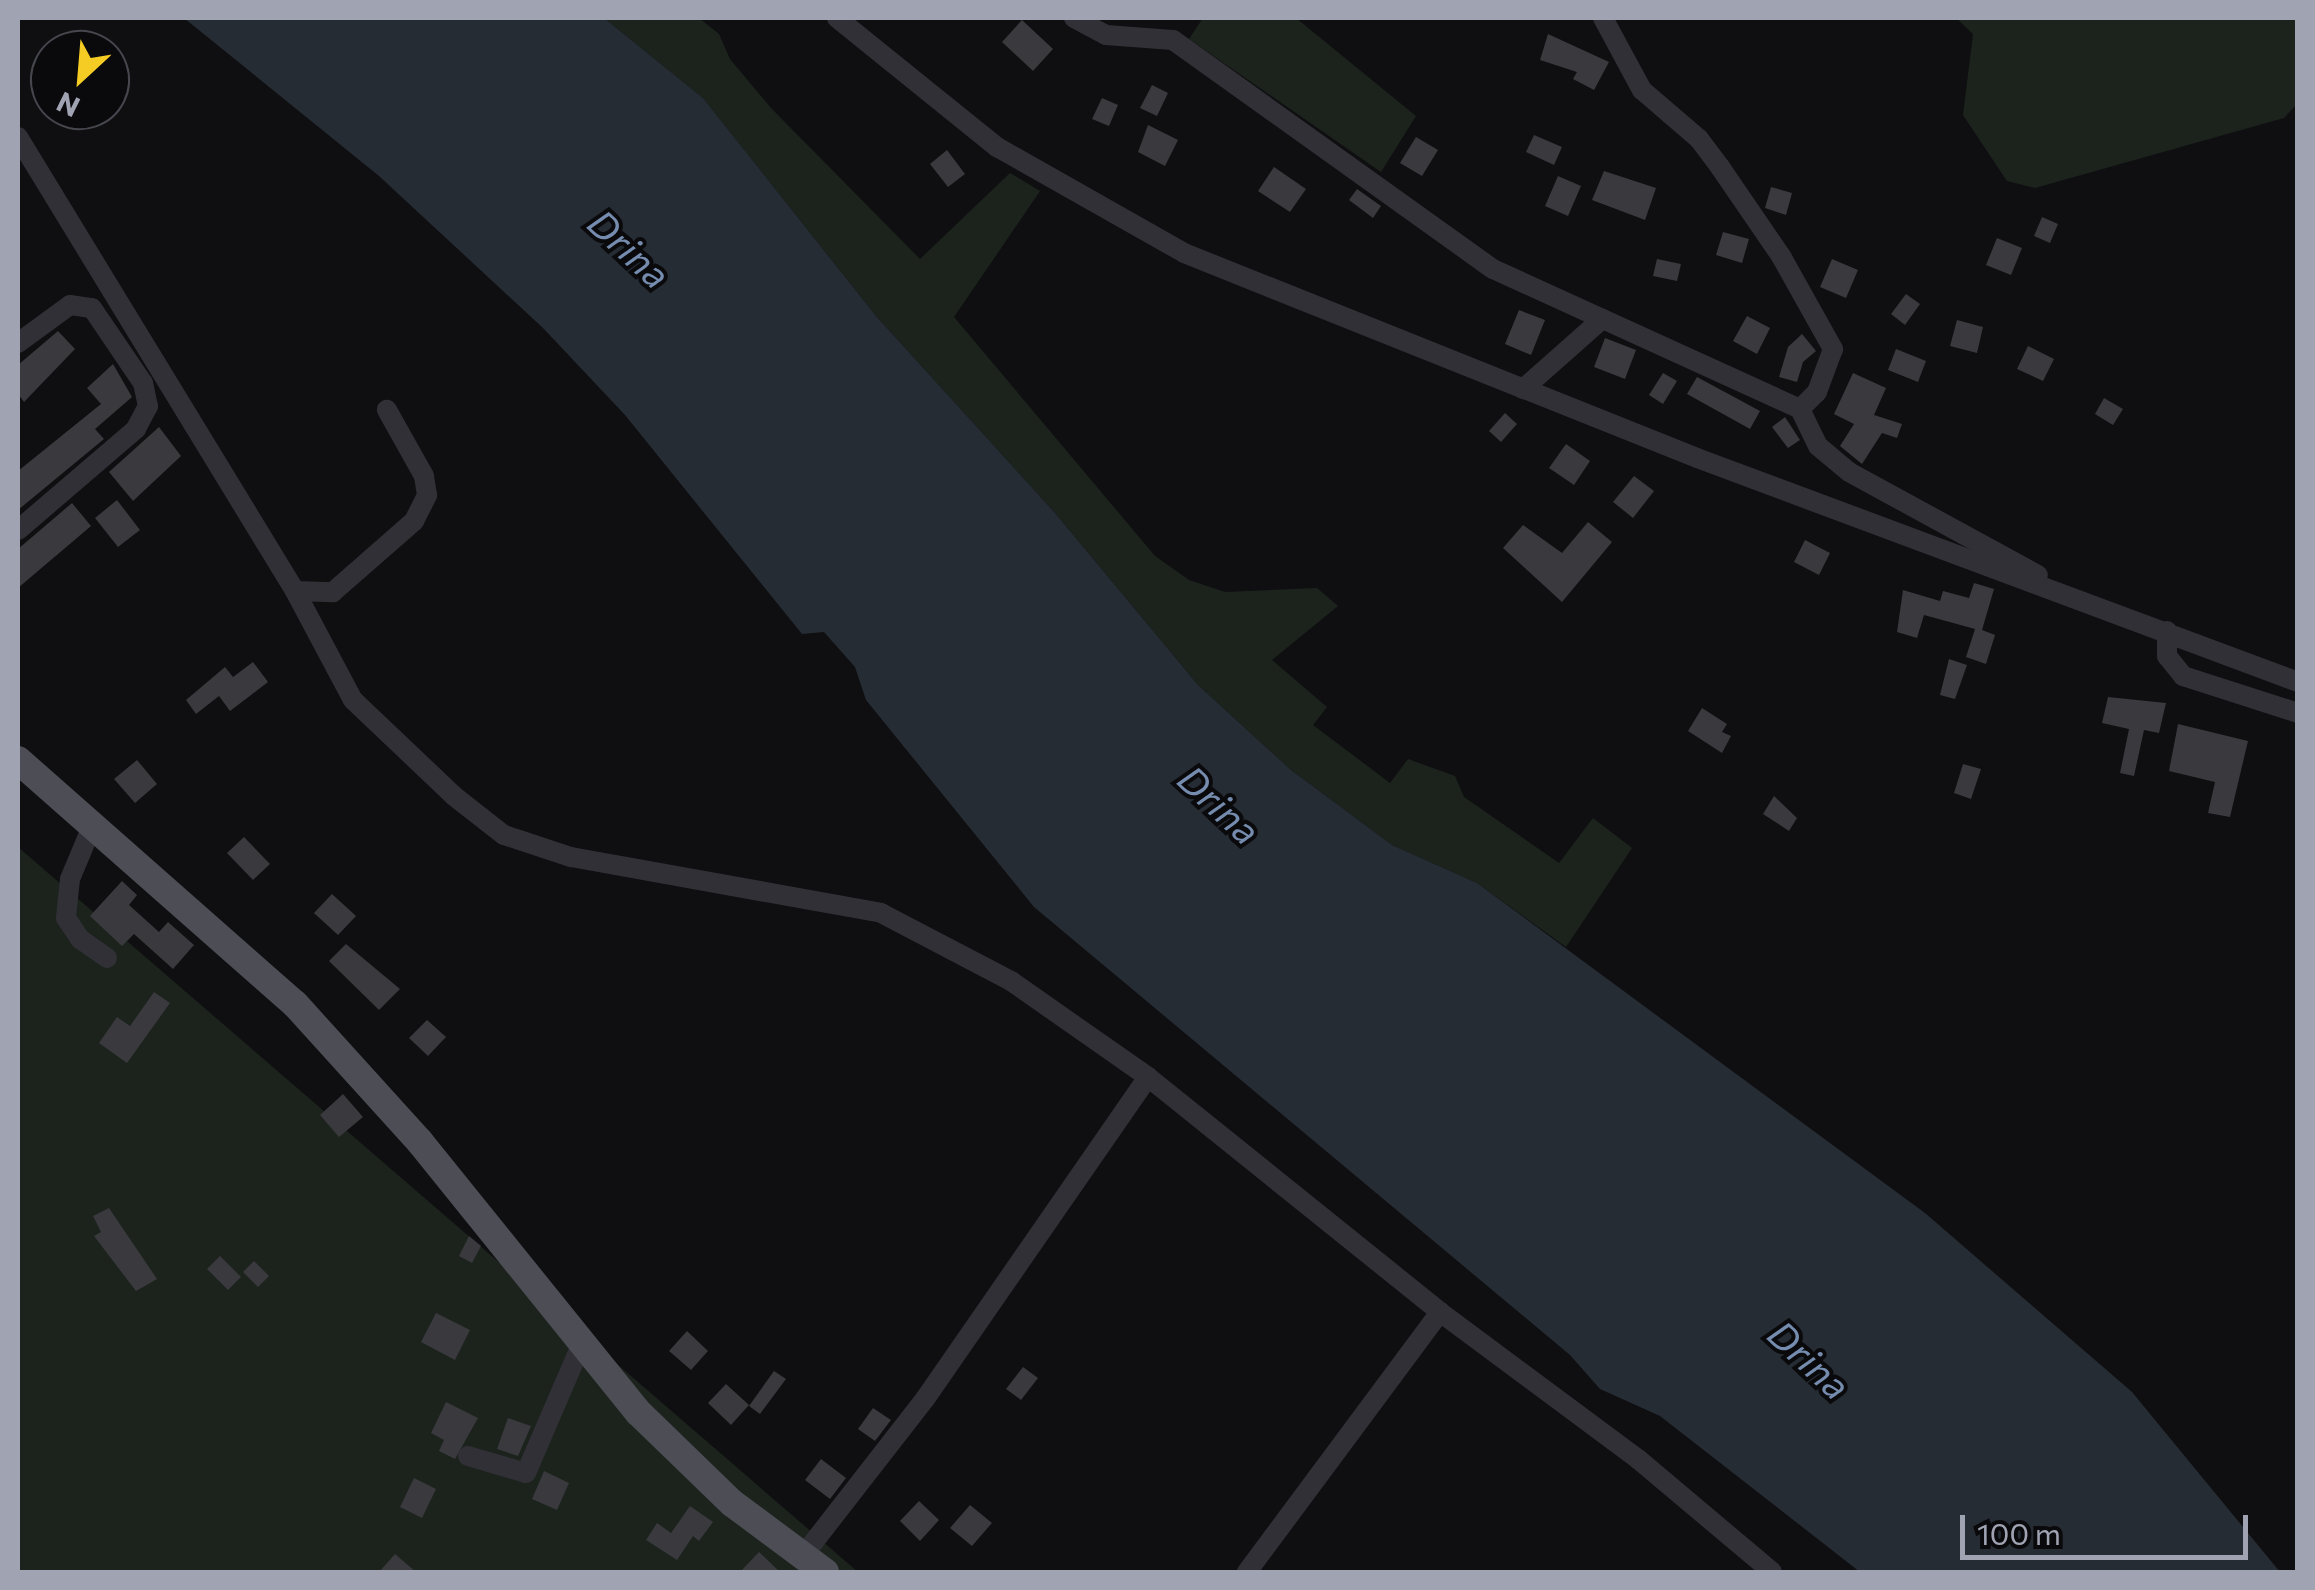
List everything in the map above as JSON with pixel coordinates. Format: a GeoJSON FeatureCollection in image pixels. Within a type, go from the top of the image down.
{"type":"FeatureCollection","features":[{"type":"Feature","properties":{"kind":"main road"},"geometry":{"type":"LineString","coordinates":[[18,760],[193,908],[337,1047],[675,1452],[817,1568]]}},
{"type":"Feature","properties":{"kind":"street"},"geometry":{"type":"LineString","coordinates":[[837,18],[939,105],[1101,211],[1259,286],[2298,682]]}},
{"type":"Feature","properties":{"kind":"street"},"geometry":{"type":"LineString","coordinates":[[1074,18],[1106,34],[1173,40],[1493,270],[1800,409],[1818,446],[1848,472],[2038,573],[2044,588]]}},
{"type":"Feature","properties":{"kind":"street"},"geometry":{"type":"LineString","coordinates":[[1603,18],[1642,90],[1699,138],[1782,256],[1833,349],[1817,392],[1800,409]]}},
{"type":"Feature","properties":{"kind":"street"},"geometry":{"type":"LineString","coordinates":[[18,137],[294,590],[354,700],[504,834],[571,857],[881,913],[1011,981],[1148,1077],[1440,1312],[1638,1459],[1772,1572]]}},
{"type":"Feature","properties":{"kind":"street"},"geometry":{"type":"LineString","coordinates":[[18,344],[70,305],[92,308],[144,383],[148,406],[136,429],[18,530]]}},
{"type":"Feature","properties":{"kind":"street"},"geometry":{"type":"LineString","coordinates":[[1523,389],[1602,320]]}},
{"type":"Feature","properties":{"kind":"street"},"geometry":{"type":"LineString","coordinates":[[294,590],[333,592],[414,521],[428,494],[424,476],[387,410]]}},
{"type":"Feature","properties":{"kind":"street"},"geometry":{"type":"LineString","coordinates":[[2167,631],[2164,649],[2183,676],[2298,713]]}},
{"type":"Feature","properties":{"kind":"street"},"geometry":{"type":"LineString","coordinates":[[93,824],[70,879],[66,918],[80,940],[107,958]]}},
{"type":"Feature","properties":{"kind":"street"},"geometry":{"type":"LineString","coordinates":[[817,1568],[924,1400],[1148,1077]]}},
{"type":"Feature","properties":{"kind":"street"},"geometry":{"type":"LineString","coordinates":[[1247,1572],[1440,1312]]}},
{"type":"Feature","properties":{"kind":"street"},"geometry":{"type":"LineString","coordinates":[[468,1456],[526,1473],[582,1342]]}},
{"type":"Feature","properties":{"kind":"shaded area"},"geometry":{"type":"Polygon","coordinates":[[[604,18],[699,18],[719,34],[730,59],[771,108],[920,259],[1010,173],[1040,191],[954,317],[1155,556],[1189,580],[1225,592],[1317,588],[1338,606],[1272,660],[1327,707],[1313,725],[1390,783],[1408,759],[1455,776],[1464,797],[1559,863],[1593,818],[1632,848],[1566,947],[1477,883],[1392,845],[1291,770],[1198,685],[1055,513],[876,316],[703,98],[604,18]]]}},
{"type":"Feature","properties":{"kind":"shaded area"},"geometry":{"type":"Polygon","coordinates":[[[1203,18],[1296,18],[1416,116],[1381,172],[1189,39],[1203,18]]]}},
{"type":"Feature","properties":{"kind":"shaded area"},"geometry":{"type":"Polygon","coordinates":[[[1956,18],[2297,18],[2297,104],[2284,118],[2035,188],[2007,181],[1963,115],[1973,34],[1956,18]]]}},
{"type":"Feature","properties":{"kind":"shaded area"},"geometry":{"type":"Polygon","coordinates":[[[18,847],[858,1572],[18,1572],[18,847]]]}},
{"type":"Feature","properties":{"kind":"water","name":"Drina"},"geometry":{"type":"Polygon","coordinates":[[[184,18],[604,18],[703,98],[876,316],[1055,513],[1198,685],[1291,770],[1392,845],[1477,883],[1925,1213],[2132,1392],[2280,1572],[1860,1572],[1660,1416],[1600,1389],[1570,1355],[1034,907],[866,700],[855,667],[824,632],[802,634],[625,415],[543,328],[379,176],[184,18]]]}},
{"type":"Feature","properties":{"kind":"building"},"geometry":{"type":"Polygon","coordinates":[[[1022,20],[1053,49],[1033,71],[1002,42],[1022,20]]]}},
{"type":"Feature","properties":{"kind":"building"},"geometry":{"type":"Polygon","coordinates":[[[1548,34],[1609,62],[1594,90],[1573,79],[1577,72],[1540,60],[1548,34]]]}},
{"type":"Feature","properties":{"kind":"building"},"geometry":{"type":"Polygon","coordinates":[[[1152,85],[1168,93],[1157,116],[1140,108],[1152,85]]]}},
{"type":"Feature","properties":{"kind":"building"},"geometry":{"type":"Polygon","coordinates":[[[1102,98],[1118,105],[1109,126],[1092,119],[1102,98]]]}},
{"type":"Feature","properties":{"kind":"building"},"geometry":{"type":"Polygon","coordinates":[[[1148,125],[1178,140],[1165,166],[1138,152],[1148,125]]]}},
{"type":"Feature","properties":{"kind":"building"},"geometry":{"type":"Polygon","coordinates":[[[1534,135],[1562,147],[1554,165],[1526,152],[1534,135]]]}},
{"type":"Feature","properties":{"kind":"building"},"geometry":{"type":"Polygon","coordinates":[[[1416,137],[1438,150],[1422,176],[1400,163],[1416,137]]]}},
{"type":"Feature","properties":{"kind":"building"},"geometry":{"type":"Polygon","coordinates":[[[947,150],[965,174],[948,187],[930,164],[947,150]]]}},
{"type":"Feature","properties":{"kind":"building"},"geometry":{"type":"Polygon","coordinates":[[[1274,167],[1306,189],[1290,212],[1258,191],[1274,167]]]}},
{"type":"Feature","properties":{"kind":"building"},"geometry":{"type":"Polygon","coordinates":[[[1604,171],[1656,188],[1645,220],[1592,200],[1604,171]]]}},
{"type":"Feature","properties":{"kind":"building"},"geometry":{"type":"Polygon","coordinates":[[[1558,176],[1581,186],[1568,216],[1545,206],[1558,176]]]}},
{"type":"Feature","properties":{"kind":"building"},"geometry":{"type":"Polygon","coordinates":[[[1771,187],[1792,193],[1786,215],[1765,208],[1771,187]]]}},
{"type":"Feature","properties":{"kind":"building"},"geometry":{"type":"Polygon","coordinates":[[[1357,189],[1381,206],[1373,218],[1349,200],[1357,189]]]}},
{"type":"Feature","properties":{"kind":"building"},"geometry":{"type":"Polygon","coordinates":[[[2042,217],[2058,224],[2050,243],[2034,236],[2042,217]]]}},
{"type":"Feature","properties":{"kind":"building"},"geometry":{"type":"Polygon","coordinates":[[[1723,232],[1749,239],[1742,263],[1716,255],[1723,232]]]}},
{"type":"Feature","properties":{"kind":"building"},"geometry":{"type":"Polygon","coordinates":[[[1997,238],[2022,248],[2011,275],[1986,265],[1997,238]]]}},
{"type":"Feature","properties":{"kind":"building"},"geometry":{"type":"Polygon","coordinates":[[[1657,259],[1681,264],[1677,281],[1653,276],[1657,259]]]}},
{"type":"Feature","properties":{"kind":"building"},"geometry":{"type":"Polygon","coordinates":[[[1832,259],[1858,270],[1846,298],[1820,287],[1832,259]]]}},
{"type":"Feature","properties":{"kind":"building"},"geometry":{"type":"Polygon","coordinates":[[[1906,294],[1920,304],[1905,325],[1891,314],[1906,294]]]}},
{"type":"Feature","properties":{"kind":"building"},"geometry":{"type":"Polygon","coordinates":[[[1519,310],[1545,320],[1531,355],[1505,344],[1519,310]]]}},
{"type":"Feature","properties":{"kind":"building"},"geometry":{"type":"Polygon","coordinates":[[[1747,316],[1770,328],[1757,354],[1733,341],[1747,316]]]}},
{"type":"Feature","properties":{"kind":"building"},"geometry":{"type":"Polygon","coordinates":[[[1957,320],[1983,327],[1977,353],[1950,346],[1957,320]]]}},
{"type":"Feature","properties":{"kind":"building"},"geometry":{"type":"Polygon","coordinates":[[[58,331],[75,349],[24,402],[18,394],[18,365],[58,331]]]}},
{"type":"Feature","properties":{"kind":"building"},"geometry":{"type":"Polygon","coordinates":[[[1802,334],[1816,351],[1803,362],[1797,382],[1779,377],[1788,347],[1802,334]]]}},
{"type":"Feature","properties":{"kind":"building"},"geometry":{"type":"Polygon","coordinates":[[[1605,338],[1636,350],[1625,379],[1594,367],[1605,338]]]}},
{"type":"Feature","properties":{"kind":"building"},"geometry":{"type":"Polygon","coordinates":[[[2028,346],[2054,359],[2043,381],[2017,369],[2028,346]]]}},
{"type":"Feature","properties":{"kind":"building"},"geometry":{"type":"Polygon","coordinates":[[[1896,349],[1926,361],[1918,382],[1888,370],[1896,349]]]}},
{"type":"Feature","properties":{"kind":"building"},"geometry":{"type":"Polygon","coordinates":[[[113,364],[132,397],[95,429],[104,439],[18,510],[18,471],[101,404],[87,388],[113,364]]]}},
{"type":"Feature","properties":{"kind":"building"},"geometry":{"type":"Polygon","coordinates":[[[1663,373],[1677,381],[1663,404],[1649,395],[1663,373]]]}},
{"type":"Feature","properties":{"kind":"building"},"geometry":{"type":"Polygon","coordinates":[[[1853,373],[1886,388],[1874,415],[1902,424],[1897,438],[1882,433],[1862,464],[1840,446],[1854,424],[1834,414],[1853,373]]]}},
{"type":"Feature","properties":{"kind":"building"},"geometry":{"type":"Polygon","coordinates":[[[1697,377],[1760,411],[1750,429],[1687,394],[1697,377]]]}},
{"type":"Feature","properties":{"kind":"building"},"geometry":{"type":"Polygon","coordinates":[[[2104,398],[2123,409],[2113,425],[2095,414],[2104,398]]]}},
{"type":"Feature","properties":{"kind":"building"},"geometry":{"type":"Polygon","coordinates":[[[1505,413],[1517,424],[1501,442],[1489,431],[1505,413]]]}},
{"type":"Feature","properties":{"kind":"building"},"geometry":{"type":"Polygon","coordinates":[[[1785,417],[1800,440],[1788,448],[1772,427],[1785,417]]]}},
{"type":"Feature","properties":{"kind":"building"},"geometry":{"type":"Polygon","coordinates":[[[159,427],[181,456],[133,501],[109,472],[159,427]]]}},
{"type":"Feature","properties":{"kind":"building"},"geometry":{"type":"Polygon","coordinates":[[[1566,444],[1590,461],[1574,485],[1549,468],[1566,444]]]}},
{"type":"Feature","properties":{"kind":"building"},"geometry":{"type":"Polygon","coordinates":[[[1634,476],[1654,491],[1633,518],[1613,502],[1634,476]]]}},
{"type":"Feature","properties":{"kind":"building"},"geometry":{"type":"Polygon","coordinates":[[[117,500],[140,530],[118,547],[95,518],[117,500]]]}},
{"type":"Feature","properties":{"kind":"building"},"geometry":{"type":"Polygon","coordinates":[[[72,503],[91,526],[18,588],[18,549],[72,503]]]}},
{"type":"Feature","properties":{"kind":"building"},"geometry":{"type":"Polygon","coordinates":[[[1588,522],[1612,542],[1562,602],[1503,548],[1523,525],[1562,553],[1588,522]]]}},
{"type":"Feature","properties":{"kind":"building"},"geometry":{"type":"Polygon","coordinates":[[[1805,540],[1830,553],[1819,575],[1794,562],[1805,540]]]}},
{"type":"Feature","properties":{"kind":"building"},"geometry":{"type":"Polygon","coordinates":[[[1974,583],[1994,589],[1982,630],[1995,635],[1986,664],[1966,657],[1975,629],[1924,615],[1917,638],[1897,632],[1903,590],[1940,601],[1943,591],[1969,598],[1974,583]]]}},
{"type":"Feature","properties":{"kind":"building"},"geometry":{"type":"Polygon","coordinates":[[[1949,659],[1967,665],[1955,699],[1940,695],[1949,659]]]}},
{"type":"Feature","properties":{"kind":"building"},"geometry":{"type":"Polygon","coordinates":[[[253,662],[268,682],[230,711],[219,696],[196,714],[186,700],[225,667],[233,677],[253,662]]]}},
{"type":"Feature","properties":{"kind":"building"},"geometry":{"type":"Polygon","coordinates":[[[2108,697],[2166,703],[2159,733],[2144,730],[2134,776],[2120,773],[2129,729],[2102,723],[2108,697]]]}},
{"type":"Feature","properties":{"kind":"building"},"geometry":{"type":"Polygon","coordinates":[[[1702,708],[1727,724],[1722,732],[1731,736],[1722,753],[1688,731],[1702,708]]]}},
{"type":"Feature","properties":{"kind":"building"},"geometry":{"type":"Polygon","coordinates":[[[2178,724],[2248,741],[2230,817],[2208,813],[2215,782],[2169,771],[2178,724]]]}},
{"type":"Feature","properties":{"kind":"building"},"geometry":{"type":"Polygon","coordinates":[[[137,760],[157,784],[135,803],[114,779],[137,760]]]}},
{"type":"Feature","properties":{"kind":"building"},"geometry":{"type":"Polygon","coordinates":[[[1963,764],[1981,769],[1971,799],[1954,793],[1963,764]]]}},
{"type":"Feature","properties":{"kind":"building"},"geometry":{"type":"Polygon","coordinates":[[[1774,796],[1797,818],[1789,831],[1763,814],[1774,796]]]}},
{"type":"Feature","properties":{"kind":"building"},"geometry":{"type":"Polygon","coordinates":[[[244,837],[270,864],[253,880],[227,853],[244,837]]]}},
{"type":"Feature","properties":{"kind":"building"},"geometry":{"type":"Polygon","coordinates":[[[122,881],[137,895],[129,905],[159,932],[168,922],[194,945],[173,969],[134,934],[122,946],[90,916],[122,881]]]}},
{"type":"Feature","properties":{"kind":"building"},"geometry":{"type":"Polygon","coordinates":[[[332,894],[356,916],[338,935],[314,913],[332,894]]]}},
{"type":"Feature","properties":{"kind":"building"},"geometry":{"type":"Polygon","coordinates":[[[346,944],[400,989],[379,1010],[329,961],[346,944]]]}},
{"type":"Feature","properties":{"kind":"building"},"geometry":{"type":"Polygon","coordinates":[[[154,992],[170,1003],[127,1063],[99,1043],[117,1017],[130,1026],[154,992]]]}},
{"type":"Feature","properties":{"kind":"building"},"geometry":{"type":"Polygon","coordinates":[[[427,1020],[446,1037],[428,1056],[409,1038],[427,1020]]]}},
{"type":"Feature","properties":{"kind":"building"},"geometry":{"type":"Polygon","coordinates":[[[343,1094],[363,1117],[339,1137],[320,1115],[343,1094]]]}},
{"type":"Feature","properties":{"kind":"building"},"geometry":{"type":"Polygon","coordinates":[[[109,1208],[157,1279],[136,1291],[94,1236],[101,1232],[93,1216],[109,1208]]]}},
{"type":"Feature","properties":{"kind":"building"},"geometry":{"type":"Polygon","coordinates":[[[469,1236],[481,1246],[472,1263],[459,1256],[469,1236]]]}},
{"type":"Feature","properties":{"kind":"building"},"geometry":{"type":"Polygon","coordinates":[[[220,1256],[241,1277],[228,1290],[207,1269],[220,1256]]]}},
{"type":"Feature","properties":{"kind":"building"},"geometry":{"type":"Polygon","coordinates":[[[254,1261],[269,1276],[258,1287],[243,1272],[254,1261]]]}},
{"type":"Feature","properties":{"kind":"building"},"geometry":{"type":"Polygon","coordinates":[[[436,1313],[470,1330],[455,1360],[421,1342],[436,1313]]]}},
{"type":"Feature","properties":{"kind":"building"},"geometry":{"type":"Polygon","coordinates":[[[687,1331],[708,1351],[691,1370],[669,1351],[687,1331]]]}},
{"type":"Feature","properties":{"kind":"building"},"geometry":{"type":"Polygon","coordinates":[[[1023,1367],[1038,1378],[1021,1400],[1006,1389],[1023,1367]]]}},
{"type":"Feature","properties":{"kind":"building"},"geometry":{"type":"Polygon","coordinates":[[[774,1371],[786,1379],[760,1414],[749,1406],[774,1371]]]}},
{"type":"Feature","properties":{"kind":"building"},"geometry":{"type":"Polygon","coordinates":[[[726,1384],[749,1405],[731,1425],[708,1403],[726,1384]]]}},
{"type":"Feature","properties":{"kind":"building"},"geometry":{"type":"Polygon","coordinates":[[[446,1402],[478,1418],[455,1459],[439,1451],[444,1440],[431,1433],[446,1402]]]}},
{"type":"Feature","properties":{"kind":"building"},"geometry":{"type":"Polygon","coordinates":[[[873,1408],[891,1420],[875,1441],[858,1429],[873,1408]]]}},
{"type":"Feature","properties":{"kind":"building"},"geometry":{"type":"Polygon","coordinates":[[[508,1418],[531,1426],[518,1456],[497,1449],[508,1418]]]}},
{"type":"Feature","properties":{"kind":"building"},"geometry":{"type":"Polygon","coordinates":[[[821,1459],[846,1478],[830,1499],[805,1480],[821,1459]]]}},
{"type":"Feature","properties":{"kind":"building"},"geometry":{"type":"Polygon","coordinates":[[[544,1471],[569,1483],[557,1510],[532,1499],[544,1471]]]}},
{"type":"Feature","properties":{"kind":"building"},"geometry":{"type":"Polygon","coordinates":[[[414,1478],[436,1489],[422,1518],[400,1507],[414,1478]]]}},
{"type":"Feature","properties":{"kind":"building"},"geometry":{"type":"Polygon","coordinates":[[[919,1501],[939,1520],[920,1541],[900,1521],[919,1501]]]}},
{"type":"Feature","properties":{"kind":"building"},"geometry":{"type":"Polygon","coordinates":[[[970,1505],[992,1523],[972,1546],[950,1528],[970,1505]]]}},
{"type":"Feature","properties":{"kind":"building"},"geometry":{"type":"Polygon","coordinates":[[[690,1506],[713,1522],[699,1541],[693,1536],[677,1560],[646,1540],[657,1523],[671,1533],[690,1506]]]}},
{"type":"Feature","properties":{"kind":"building"},"geometry":{"type":"Polygon","coordinates":[[[759,1552],[780,1572],[740,1572],[759,1552]]]}},
{"type":"Feature","properties":{"kind":"building"},"geometry":{"type":"Polygon","coordinates":[[[395,1554],[416,1572],[379,1572],[395,1554]]]}}]}
